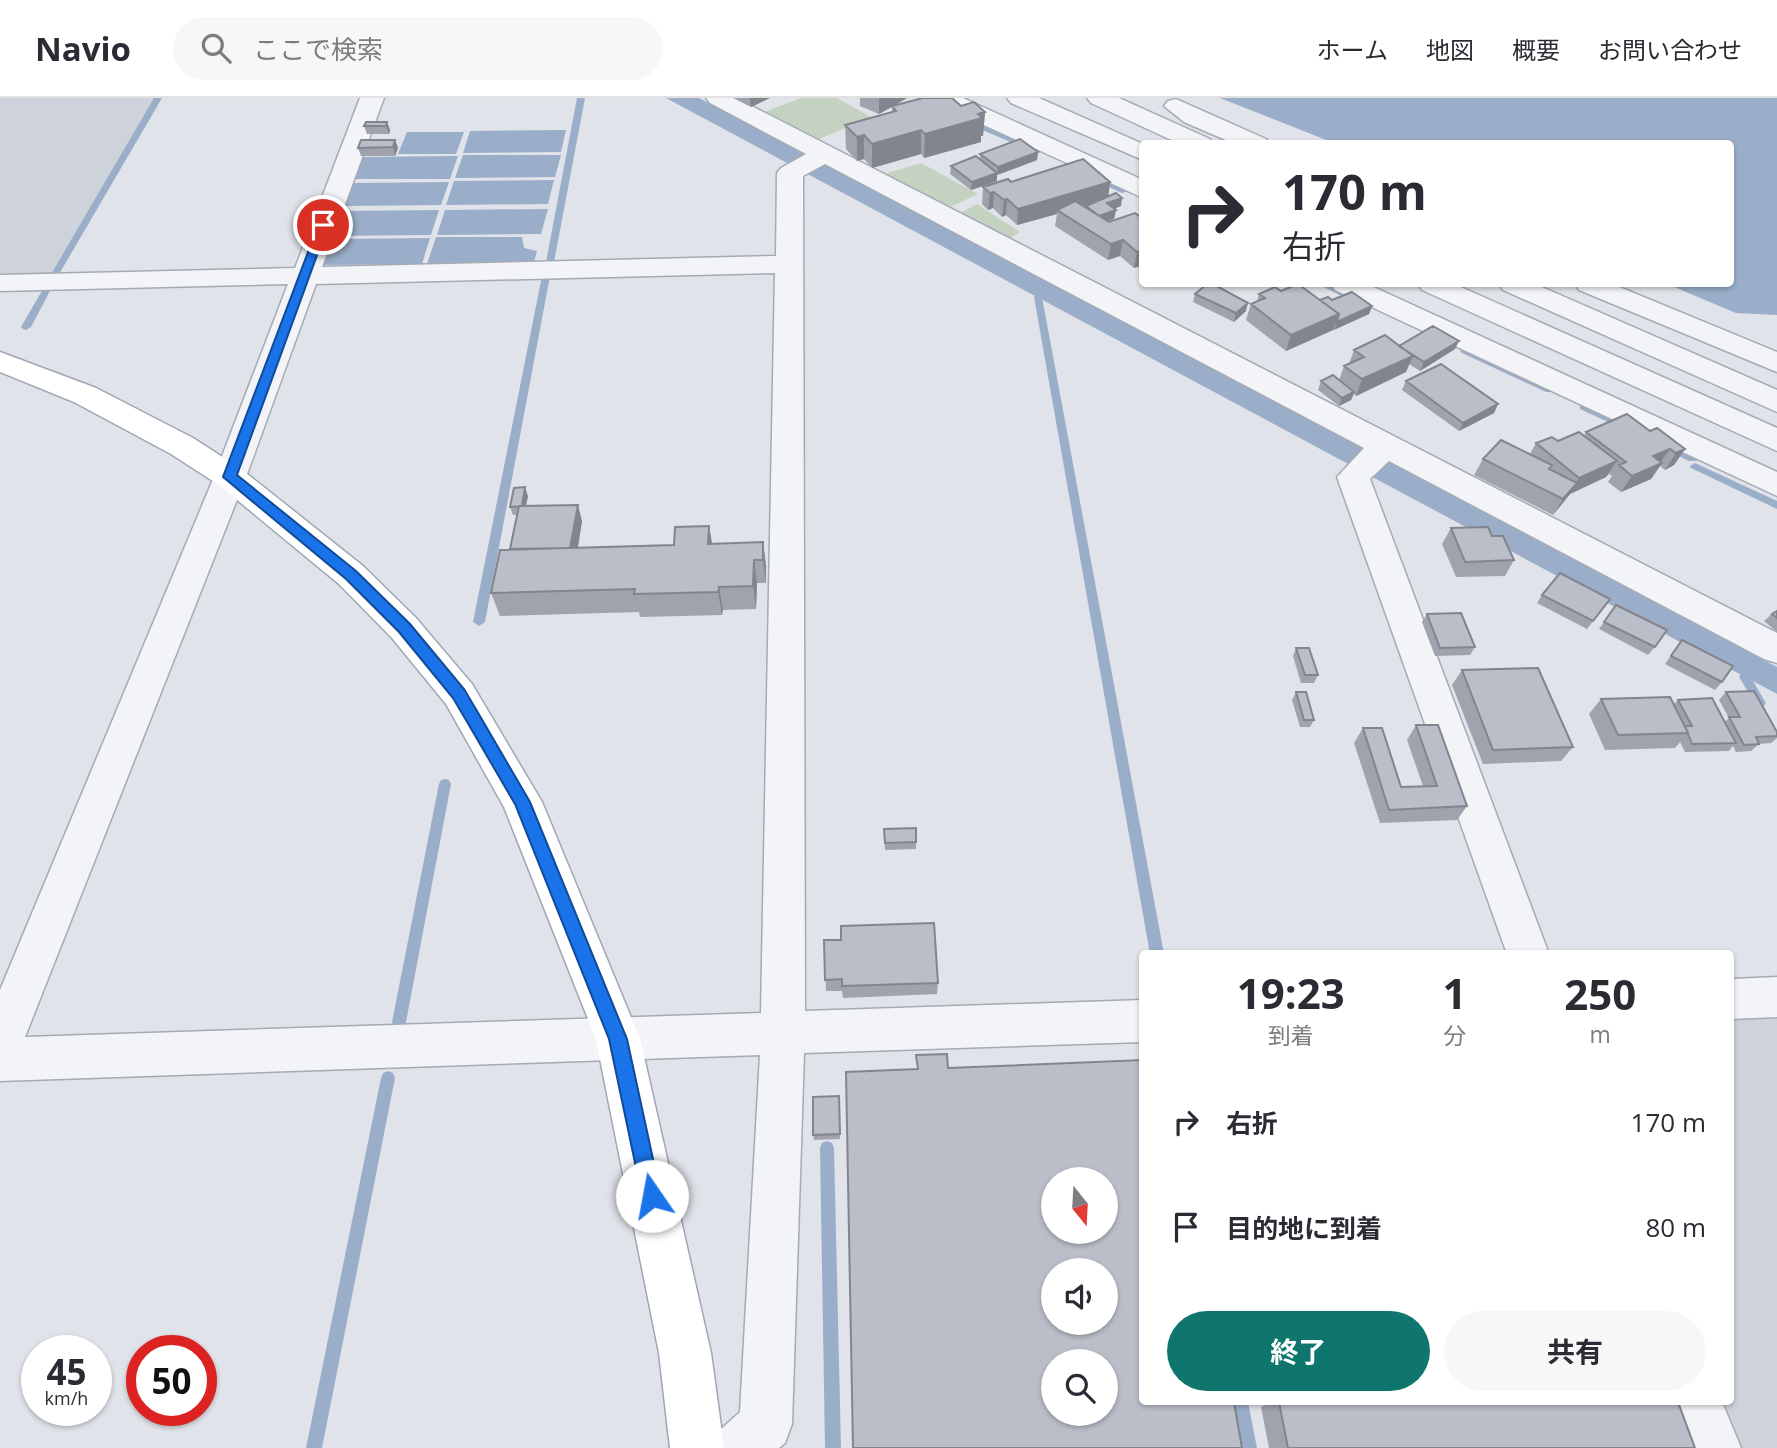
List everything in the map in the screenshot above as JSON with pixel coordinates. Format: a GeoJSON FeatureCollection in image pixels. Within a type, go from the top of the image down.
{"type":"FeatureCollection","features":[{"type":"Feature","properties":{"kind":"main road"},"geometry":{"type":"LineString","coordinates":[[0,361],[85,395],[182,446],[230,477],[351,575],[404,628],[458,694],[522,802],[618,1039],[685,1353],[697,1448]]}},
{"type":"Feature","properties":{"kind":"street"},"geometry":{"type":"LineString","coordinates":[[0,1044],[230,477],[303,276],[372,98]]}},
{"type":"Feature","properties":{"kind":"street"},"geometry":{"type":"LineString","coordinates":[[718,98],[821,155],[1383,448],[1777,649]]}},
{"type":"Feature","properties":{"kind":"street"},"geometry":{"type":"LineString","coordinates":[[944,98],[1139,188]]}},
{"type":"Feature","properties":{"kind":"street"},"geometry":{"type":"LineString","coordinates":[[1019,98],[1139,151]]}},
{"type":"Feature","properties":{"kind":"street"},"geometry":{"type":"LineString","coordinates":[[1099,98],[1191,140]]}},
{"type":"Feature","properties":{"kind":"street"},"geometry":{"type":"LineString","coordinates":[[1141,98],[1248,140]]}},
{"type":"Feature","properties":{"kind":"street"},"geometry":{"type":"LineString","coordinates":[[1162,98],[1193,117]]}},
{"type":"Feature","properties":{"kind":"street"},"geometry":{"type":"LineString","coordinates":[[740,1448],[766,1424],[783,1034],[790,173],[821,155]]}},
{"type":"Feature","properties":{"kind":"street"},"geometry":{"type":"LineString","coordinates":[[0,283],[791,264]]}},
{"type":"Feature","properties":{"kind":"street"},"geometry":{"type":"LineString","coordinates":[[1351,287],[1777,485]]}},
{"type":"Feature","properties":{"kind":"street"},"geometry":{"type":"LineString","coordinates":[[1439,287],[1777,440]]}},
{"type":"Feature","properties":{"kind":"street"},"geometry":{"type":"LineString","coordinates":[[1520,287],[1777,402]]}},
{"type":"Feature","properties":{"kind":"street"},"geometry":{"type":"LineString","coordinates":[[1596,287],[1777,363]]}},
{"type":"Feature","properties":{"kind":"street"},"geometry":{"type":"LineString","coordinates":[[1383,448],[1353,477],[1527,950]]}},
{"type":"Feature","properties":{"kind":"street"},"geometry":{"type":"LineString","coordinates":[[1734,999],[1777,997]]}},
{"type":"Feature","properties":{"kind":"street"},"geometry":{"type":"LineString","coordinates":[[0,1059],[1139,1021]]}},
{"type":"Feature","properties":{"kind":"street"},"geometry":{"type":"LineString","coordinates":[[1697,1405],[1714,1448]]}},
{"type":"Feature","properties":{"kind":"shaded area"},"geometry":{"type":"Polygon","coordinates":[[[0,98],[158,98],[54,276],[0,277],[0,98]]]}},
{"type":"Feature","properties":{"kind":"shaded area"},"geometry":{"type":"Polygon","coordinates":[[[1777,1014],[1777,1448],[1738,1448],[1720,1405],[1734,1405],[1734,1015],[1777,1014]]]}},
{"type":"Feature","properties":{"kind":"green space"},"geometry":{"type":"Polygon","coordinates":[[[801,98],[837,98],[871,117],[815,141],[759,114],[801,98]]]}},
{"type":"Feature","properties":{"kind":"green space"},"geometry":{"type":"Polygon","coordinates":[[[921,163],[978,194],[946,209],[881,175],[921,163]]]}},
{"type":"Feature","properties":{"kind":"green space"},"geometry":{"type":"Polygon","coordinates":[[[977,204],[1020,232],[1009,239],[958,214],[977,204]]]}},
{"type":"Feature","properties":{"kind":"water"},"geometry":{"type":"Polygon","coordinates":[[[666,98],[699,98],[1777,667],[1777,694],[666,98]]]}},
{"type":"Feature","properties":{"kind":"water"},"geometry":{"type":"Polygon","coordinates":[[[1220,98],[1777,98],[1777,315],[1736,313],[1674,287],[1734,287],[1734,140],[1326,140],[1220,98]]]}},
{"type":"Feature","properties":{"kind":"water"},"geometry":{"type":"Polygon","coordinates":[[[566,130],[561,152],[463,153],[470,131],[566,130]]]}},
{"type":"Feature","properties":{"kind":"water"},"geometry":{"type":"Polygon","coordinates":[[[407,132],[464,132],[456,154],[398,154],[407,132]]]}},
{"type":"Feature","properties":{"kind":"water"},"geometry":{"type":"Polygon","coordinates":[[[463,155],[561,155],[555,177],[455,178],[463,155]]]}},
{"type":"Feature","properties":{"kind":"water"},"geometry":{"type":"Polygon","coordinates":[[[458,156],[450,179],[353,179],[363,157],[458,156]]]}},
{"type":"Feature","properties":{"kind":"water"},"geometry":{"type":"Polygon","coordinates":[[[554,180],[548,204],[446,205],[454,181],[554,180]]]}},
{"type":"Feature","properties":{"kind":"water"},"geometry":{"type":"Polygon","coordinates":[[[449,182],[441,205],[342,206],[352,183],[449,182]]]}},
{"type":"Feature","properties":{"kind":"water"},"geometry":{"type":"Polygon","coordinates":[[[548,209],[541,234],[437,235],[445,210],[548,209]]]}},
{"type":"Feature","properties":{"kind":"water"},"geometry":{"type":"Polygon","coordinates":[[[439,210],[431,235],[329,236],[340,211],[439,210]]]}},
{"type":"Feature","properties":{"kind":"water"},"geometry":{"type":"Polygon","coordinates":[[[436,237],[522,237],[524,248],[537,251],[534,262],[427,264],[436,237]]]}},
{"type":"Feature","properties":{"kind":"water"},"geometry":{"type":"Polygon","coordinates":[[[430,238],[422,264],[318,265],[329,239],[430,238]]]}},
{"type":"Feature","properties":{"kind":"building"},"geometry":{"type":"Polygon","coordinates":[[[923,98],[952,98],[961,106],[974,102],[985,112],[978,114],[982,118],[925,134],[921,130],[872,144],[864,135],[857,137],[845,125],[896,111],[892,106],[923,98]]]}},
{"type":"Feature","properties":{"kind":"building"},"geometry":{"type":"Polygon","coordinates":[[[366,122],[387,122],[386,126],[364,126],[366,122]]]}},
{"type":"Feature","properties":{"kind":"building"},"geometry":{"type":"Polygon","coordinates":[[[1020,139],[1038,152],[998,167],[980,154],[1020,139]]]}},
{"type":"Feature","properties":{"kind":"building"},"geometry":{"type":"Polygon","coordinates":[[[361,140],[395,140],[393,147],[358,148],[361,140]]]}},
{"type":"Feature","properties":{"kind":"building"},"geometry":{"type":"Polygon","coordinates":[[[976,156],[997,173],[972,182],[951,166],[976,156]]]}},
{"type":"Feature","properties":{"kind":"building"},"geometry":{"type":"Polygon","coordinates":[[[1083,159],[1110,182],[1018,209],[1007,199],[1004,200],[994,192],[990,193],[983,187],[1008,179],[1011,182],[1083,159]]]}},
{"type":"Feature","properties":{"kind":"building"},"geometry":{"type":"Polygon","coordinates":[[[1116,193],[1122,198],[1107,203],[1116,210],[1099,216],[1086,206],[1116,193]]]}},
{"type":"Feature","properties":{"kind":"building"},"geometry":{"type":"Polygon","coordinates":[[[1075,201],[1109,222],[1135,213],[1139,216],[1139,251],[1123,240],[1111,244],[1057,210],[1075,201]]]}},
{"type":"Feature","properties":{"kind":"building"},"geometry":{"type":"Polygon","coordinates":[[[1203,287],[1219,287],[1248,303],[1236,313],[1195,294],[1203,287]]]}},
{"type":"Feature","properties":{"kind":"building"},"geometry":{"type":"Polygon","coordinates":[[[1275,287],[1281,291],[1291,287],[1302,287],[1339,314],[1291,335],[1251,304],[1265,298],[1259,294],[1275,287]]]}},
{"type":"Feature","properties":{"kind":"building"},"geometry":{"type":"Polygon","coordinates":[[[1352,292],[1372,306],[1337,322],[1339,314],[1320,300],[1328,297],[1332,300],[1352,292]]]}},
{"type":"Feature","properties":{"kind":"building"},"geometry":{"type":"Polygon","coordinates":[[[1433,326],[1459,341],[1424,362],[1399,346],[1433,326]]]}},
{"type":"Feature","properties":{"kind":"building"},"geometry":{"type":"Polygon","coordinates":[[[1385,335],[1413,356],[1362,379],[1344,366],[1364,357],[1354,350],[1385,335]]]}},
{"type":"Feature","properties":{"kind":"building"},"geometry":{"type":"Polygon","coordinates":[[[1441,364],[1498,404],[1463,423],[1406,381],[1441,364]]]}},
{"type":"Feature","properties":{"kind":"building"},"geometry":{"type":"Polygon","coordinates":[[[1333,375],[1354,392],[1342,398],[1321,381],[1333,375]]]}},
{"type":"Feature","properties":{"kind":"building"},"geometry":{"type":"Polygon","coordinates":[[[1627,414],[1650,431],[1657,428],[1685,449],[1676,453],[1670,449],[1653,456],[1662,463],[1632,476],[1619,465],[1626,462],[1586,432],[1627,414]]]}},
{"type":"Feature","properties":{"kind":"building"},"geometry":{"type":"Polygon","coordinates":[[[1579,432],[1617,461],[1579,478],[1536,443],[1552,437],[1558,441],[1579,432]]]}},
{"type":"Feature","properties":{"kind":"building"},"geometry":{"type":"Polygon","coordinates":[[[1501,440],[1552,465],[1549,469],[1577,483],[1563,499],[1483,459],[1501,440]]]}},
{"type":"Feature","properties":{"kind":"building"},"geometry":{"type":"Polygon","coordinates":[[[525,487],[522,506],[510,507],[514,488],[525,487]]]}},
{"type":"Feature","properties":{"kind":"building"},"geometry":{"type":"Polygon","coordinates":[[[578,505],[570,548],[510,549],[519,506],[578,505]]]}},
{"type":"Feature","properties":{"kind":"building"},"geometry":{"type":"Polygon","coordinates":[[[709,526],[708,544],[763,542],[763,560],[754,560],[753,586],[719,587],[718,592],[634,594],[635,589],[491,593],[500,550],[674,545],[675,527],[709,526]]]}},
{"type":"Feature","properties":{"kind":"building"},"geometry":{"type":"Polygon","coordinates":[[[1488,527],[1492,536],[1503,536],[1514,560],[1465,562],[1451,528],[1488,527]]]}},
{"type":"Feature","properties":{"kind":"building"},"geometry":{"type":"Polygon","coordinates":[[[1560,573],[1610,599],[1593,621],[1542,595],[1560,573]]]}},
{"type":"Feature","properties":{"kind":"building"},"geometry":{"type":"Polygon","coordinates":[[[1616,605],[1667,630],[1655,647],[1604,622],[1616,605]]]}},
{"type":"Feature","properties":{"kind":"building"},"geometry":{"type":"Polygon","coordinates":[[[1461,613],[1475,647],[1440,648],[1427,614],[1461,613]]]}},
{"type":"Feature","properties":{"kind":"building"},"geometry":{"type":"Polygon","coordinates":[[[1682,640],[1733,666],[1722,682],[1671,656],[1682,640]]]}},
{"type":"Feature","properties":{"kind":"building"},"geometry":{"type":"Polygon","coordinates":[[[1296,648],[1309,648],[1318,675],[1305,675],[1296,648]]]}},
{"type":"Feature","properties":{"kind":"building"},"geometry":{"type":"Polygon","coordinates":[[[1538,668],[1573,747],[1493,750],[1462,670],[1538,668]]]}},
{"type":"Feature","properties":{"kind":"building"},"geometry":{"type":"Polygon","coordinates":[[[1754,691],[1777,736],[1756,737],[1759,744],[1744,745],[1729,717],[1740,717],[1726,692],[1754,691]]]}},
{"type":"Feature","properties":{"kind":"building"},"geometry":{"type":"Polygon","coordinates":[[[1296,692],[1306,692],[1314,720],[1304,720],[1296,692]]]}},
{"type":"Feature","properties":{"kind":"building"},"geometry":{"type":"Polygon","coordinates":[[[1670,697],[1688,733],[1618,735],[1601,699],[1670,697]]]}},
{"type":"Feature","properties":{"kind":"building"},"geometry":{"type":"Polygon","coordinates":[[[1712,698],[1736,743],[1692,744],[1685,726],[1692,726],[1678,700],[1712,698]]]}},
{"type":"Feature","properties":{"kind":"building"},"geometry":{"type":"Polygon","coordinates":[[[1416,725],[1438,725],[1467,806],[1389,810],[1363,728],[1382,728],[1401,787],[1437,786],[1416,725]]]}},
{"type":"Feature","properties":{"kind":"building"},"geometry":{"type":"Polygon","coordinates":[[[916,828],[916,842],[885,843],[884,829],[916,828]]]}},
{"type":"Feature","properties":{"kind":"building"},"geometry":{"type":"Polygon","coordinates":[[[934,923],[938,983],[842,986],[842,979],[825,980],[824,940],[841,940],[841,926],[934,923]]]}},
{"type":"Feature","properties":{"kind":"building"},"geometry":{"type":"Polygon","coordinates":[[[947,1054],[948,1068],[1139,1060],[1139,1405],[1235,1405],[1242,1448],[853,1448],[846,1072],[918,1069],[916,1055],[947,1054]]]}},
{"type":"Feature","properties":{"kind":"building"},"geometry":{"type":"Polygon","coordinates":[[[839,1096],[840,1134],[813,1135],[813,1097],[839,1096]]]}},
{"type":"Feature","properties":{"kind":"building"},"geometry":{"type":"Polygon","coordinates":[[[1280,1405],[1679,1405],[1695,1448],[1288,1448],[1280,1405]]]}},
{"type":"Feature","properties":{"kind":"waterway"},"geometry":{"type":"LineString","coordinates":[[54,276],[158,98]]}},
{"type":"Feature","properties":{"kind":"waterway"},"geometry":{"type":"LineString","coordinates":[[550,262],[581,98]]}},
{"type":"Feature","properties":{"kind":"waterway"},"geometry":{"type":"LineString","coordinates":[[969,121],[1039,151]]}},
{"type":"Feature","properties":{"kind":"waterway"},"geometry":{"type":"LineString","coordinates":[[1097,178],[1125,191]]}},
{"type":"Feature","properties":{"kind":"waterway"},"geometry":{"type":"LineString","coordinates":[[479,622],[546,276]]}},
{"type":"Feature","properties":{"kind":"waterway"},"geometry":{"type":"LineString","coordinates":[[1328,287],[1350,297]]}},
{"type":"Feature","properties":{"kind":"waterway"},"geometry":{"type":"LineString","coordinates":[[26,327],[47,289]]}},
{"type":"Feature","properties":{"kind":"waterway"},"geometry":{"type":"LineString","coordinates":[[1038,297],[1156,950]]}},
{"type":"Feature","properties":{"kind":"waterway"},"geometry":{"type":"LineString","coordinates":[[1465,351],[1549,390]]}},
{"type":"Feature","properties":{"kind":"waterway"},"geometry":{"type":"LineString","coordinates":[[1583,407],[1626,427]]}},
{"type":"Feature","properties":{"kind":"waterway"},"geometry":{"type":"LineString","coordinates":[[1668,447],[1693,459]]}},
{"type":"Feature","properties":{"kind":"waterway"},"geometry":{"type":"LineString","coordinates":[[1695,466],[1777,505]]}},
{"type":"Feature","properties":{"kind":"waterway"},"geometry":{"type":"LineString","coordinates":[[1745,677],[1760,703]]}},
{"type":"Feature","properties":{"kind":"waterway"},"geometry":{"type":"LineString","coordinates":[[399,1022],[445,784]]}},
{"type":"Feature","properties":{"kind":"waterway"},"geometry":{"type":"LineString","coordinates":[[314,1448],[388,1078]]}},
{"type":"Feature","properties":{"kind":"waterway"},"geometry":{"type":"LineString","coordinates":[[827,1148],[833,1448]]}},
{"type":"Feature","properties":{"kind":"waterway"},"geometry":{"type":"LineString","coordinates":[[1241,1405],[1249,1448]]}},
{"type":"Feature","properties":{"kind":"route"},"geometry":{"type":"LineString","coordinates":[[323,225],[230,477],[351,575],[404,628],[458,694],[471,715],[522,802],[618,1039],[652,1196]]}}]}
